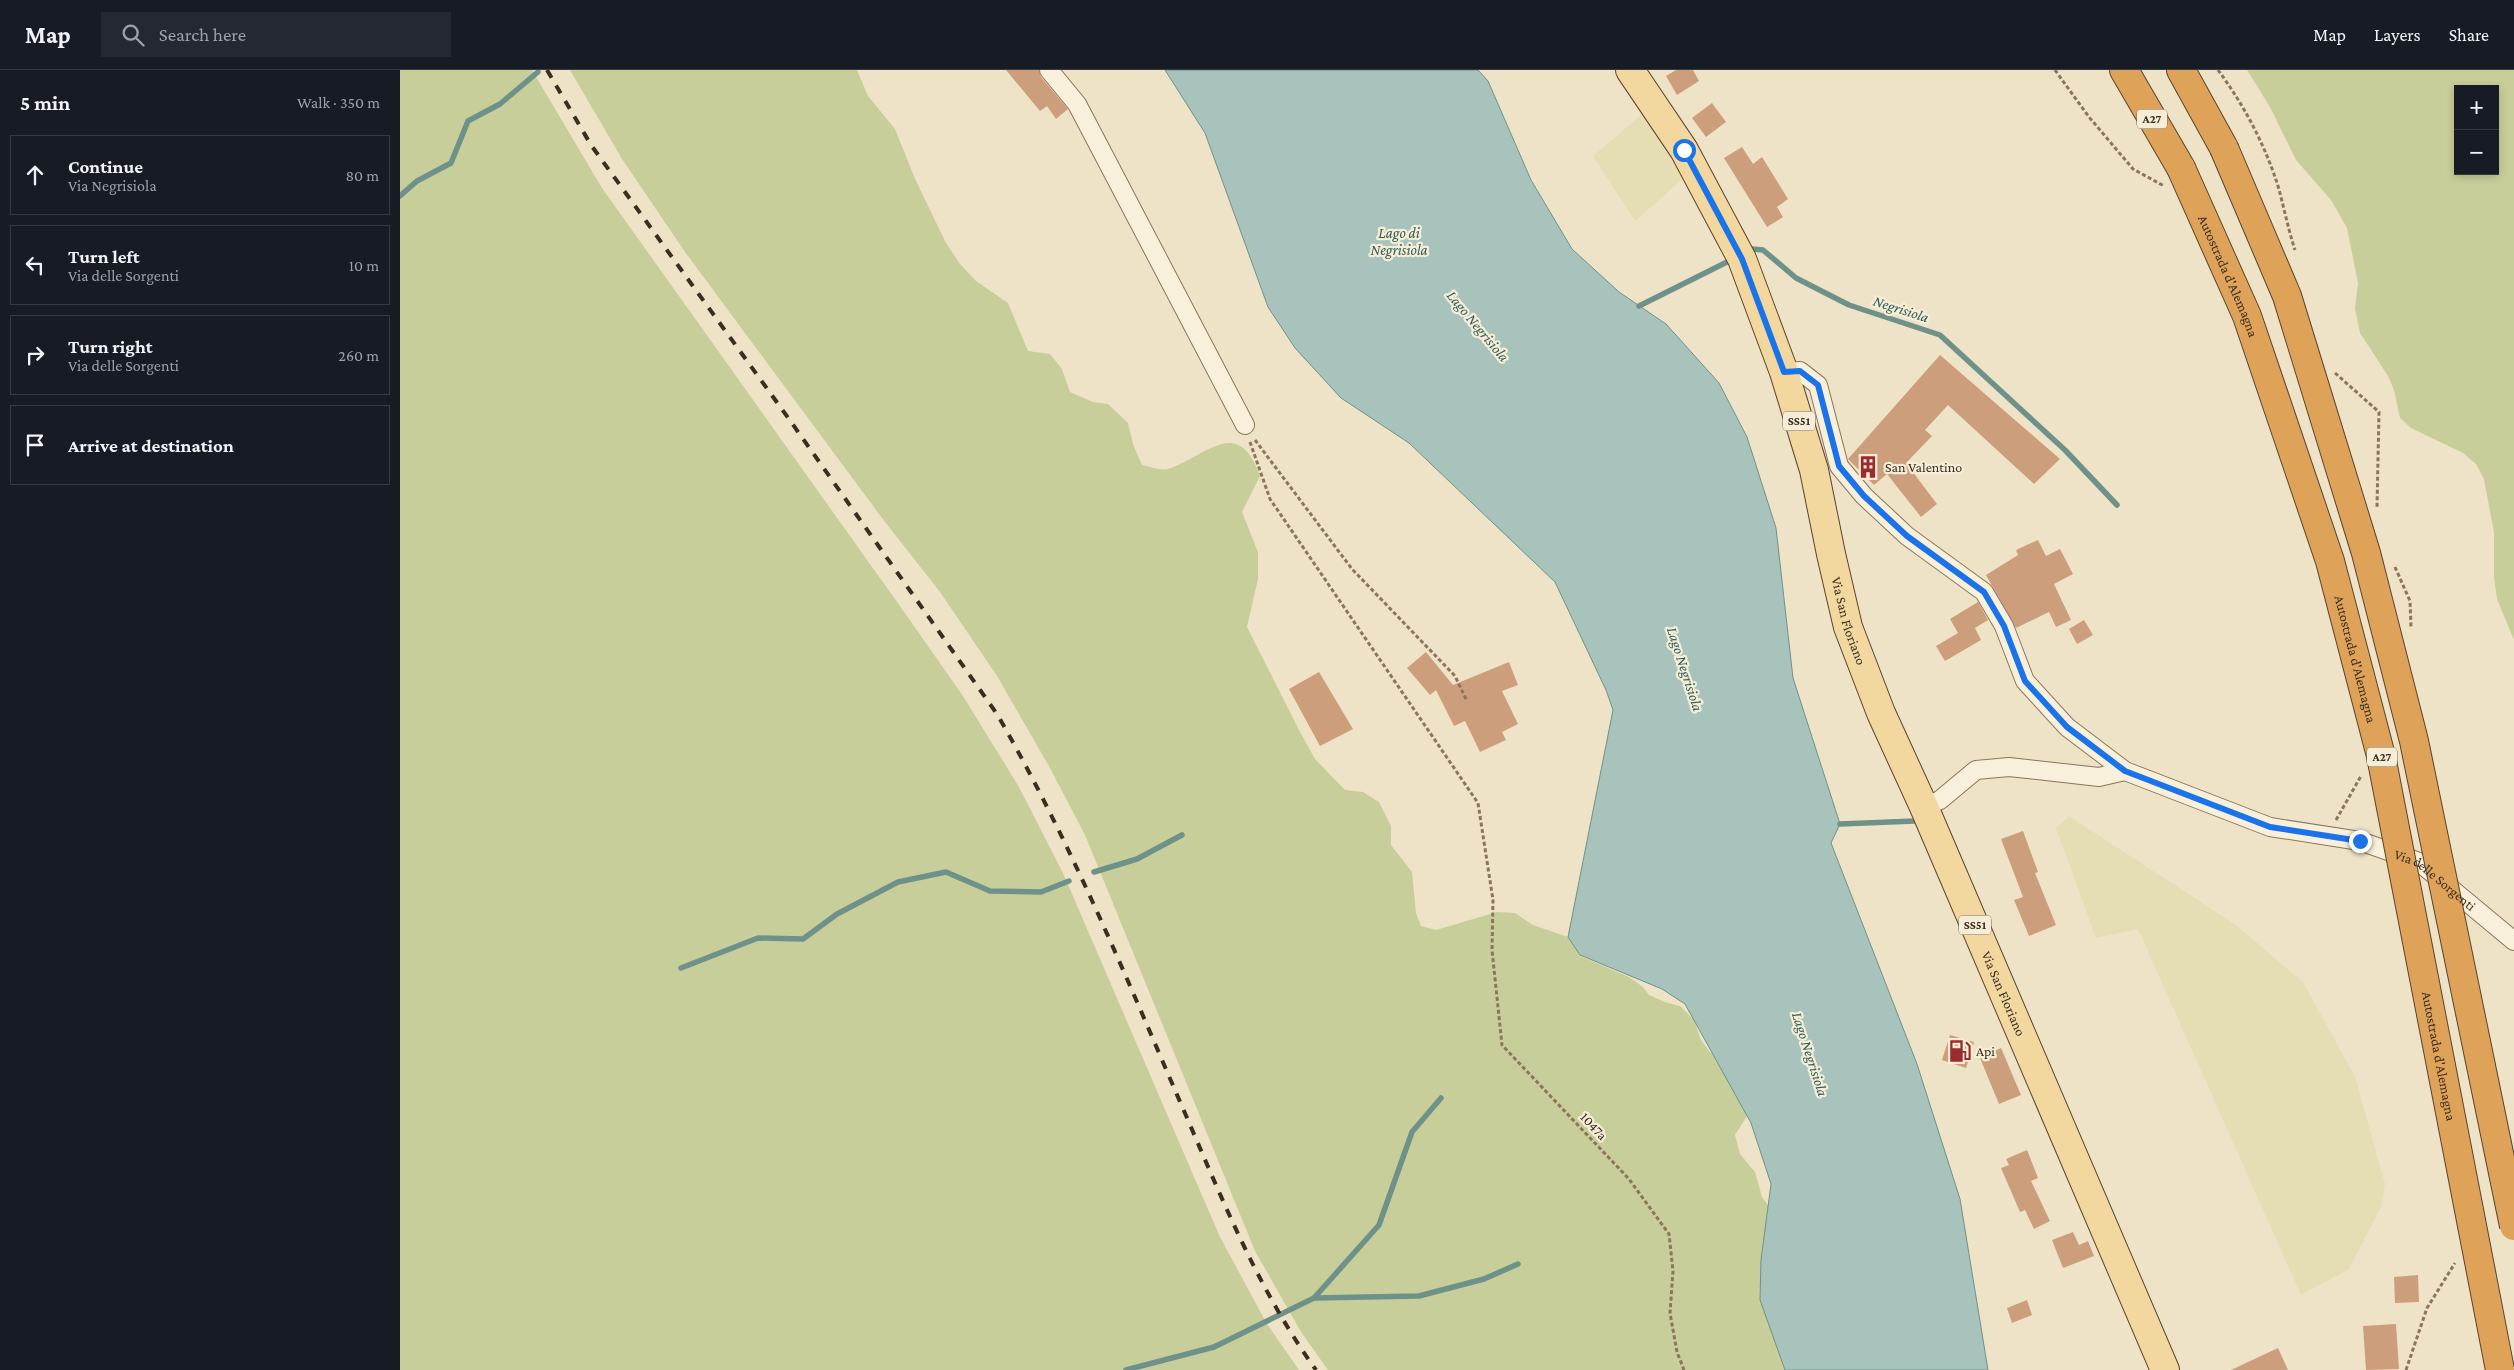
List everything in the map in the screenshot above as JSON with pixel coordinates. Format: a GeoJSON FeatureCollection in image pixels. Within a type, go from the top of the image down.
{"type":"FeatureCollection","features":[{"type":"Feature","properties":{"kind":"highway","name":"Autostrada d'Alemagna"},"geometry":{"type":"LineString","coordinates":[[2124,70],[2180,168],[2247,316],[2330,561],[2381,756],[2500,1370]]}},
{"type":"Feature","properties":{"kind":"highway","name":"A27"},"geometry":{"type":"LineString","coordinates":[[2181,70],[2224,148],[2287,296],[2366,552],[2414,741],[2514,1226]]}},
{"type":"Feature","properties":{"kind":"main road","name":"SS51"},"geometry":{"type":"LineString","coordinates":[[1630,70],[1684,150],[1740,255],[1784,372]]}},
{"type":"Feature","properties":{"kind":"main road","name":"Via San Floriano"},"geometry":{"type":"LineString","coordinates":[[1784,372],[1814,470],[1830,554],[1848,627],[1881,713],[1924,807],[2165,1370]]}},
{"type":"Feature","properties":{"kind":"street"},"geometry":{"type":"LineString","coordinates":[[1049,70],[1076,104],[1245,425]]}},
{"type":"Feature","properties":{"kind":"street","name":"Via delle Sorgenti"},"geometry":{"type":"LineString","coordinates":[[1784,372],[1800,371],[1818,385],[1839,466],[1864,496],[1907,536],[1984,592],[2004,626],[2025,681],[2067,727],[2125,771],[2270,827],[2360,841],[2419,862],[2514,941]]}},
{"type":"Feature","properties":{"kind":"street"},"geometry":{"type":"LineString","coordinates":[[1924,807],[1940,800],[1976,770],[2009,766],[2099,778],[2125,771]]}},
{"type":"Feature","properties":{"kind":"path"},"geometry":{"type":"LineString","coordinates":[[1245,425],[1352,569],[1455,676],[1467,701]]}},
{"type":"Feature","properties":{"kind":"path","name":"1047a"},"geometry":{"type":"LineString","coordinates":[[1245,425],[1270,499],[1478,803],[1493,900],[1492,950],[1502,1045],[1629,1179],[1669,1234],[1673,1271],[1670,1313],[1677,1352],[1684,1370]]}},
{"type":"Feature","properties":{"kind":"path"},"geometry":{"type":"LineString","coordinates":[[2406,1370],[2427,1308],[2457,1258]]}},
{"type":"Feature","properties":{"kind":"shaded area"},"geometry":{"type":"Polygon","coordinates":[[[1648,109],[1688,174],[1635,221],[1593,156],[1648,109]]]}},
{"type":"Feature","properties":{"kind":"shaded area"},"geometry":{"type":"Polygon","coordinates":[[[2069,816],[2236,925],[2303,982],[2355,1077],[2385,1184],[2381,1207],[2349,1269],[2301,1295],[2138,929],[2096,938],[2056,828],[2069,816]]]}},
{"type":"Feature","properties":{"kind":"green space"},"geometry":{"type":"Polygon","coordinates":[[[400,70],[532,70],[602,188],[963,696],[1019,787],[1063,873],[1220,1237],[1267,1324],[1299,1370],[400,1370],[400,70]]]}},
{"type":"Feature","properties":{"kind":"green space"},"geometry":{"type":"Polygon","coordinates":[[[570,70],[857,70],[868,96],[895,129],[916,181],[946,243],[960,264],[976,281],[1008,303],[1028,351],[1050,354],[1062,369],[1070,392],[1093,402],[1108,404],[1128,423],[1133,444],[1142,465],[1168,469],[1220,444],[1232,443],[1242,447],[1251,457],[1260,476],[1242,512],[1258,552],[1258,579],[1247,627],[1315,759],[1345,790],[1363,792],[1379,802],[1391,826],[1391,845],[1412,872],[1416,913],[1421,926],[1436,930],[1497,912],[1515,913],[1533,925],[1568,937],[1580,956],[1629,977],[1643,987],[1649,995],[1680,1006],[1694,1020],[1701,1040],[1710,1052],[1724,1062],[1751,1110],[1735,1135],[1740,1154],[1755,1172],[1762,1197],[1775,1215],[1809,1370],[1328,1370],[1301,1332],[1255,1251],[1085,835],[1050,768],[997,676],[940,592],[882,518],[685,252],[622,159],[570,70]]]}},
{"type":"Feature","properties":{"kind":"green space"},"geometry":{"type":"Polygon","coordinates":[[[2247,70],[2514,70],[2514,640],[2497,599],[2494,577],[2494,533],[2484,479],[2476,464],[2463,453],[2411,428],[2400,418],[2394,390],[2388,376],[2360,333],[2355,308],[2358,283],[2347,228],[2331,200],[2296,160],[2270,107],[2247,70]]]}},
{"type":"Feature","properties":{"kind":"water","name":"Lago di Negrisiola"},"geometry":{"type":"Polygon","coordinates":[[[1165,70],[1478,70],[1488,81],[1531,180],[1572,249],[1619,292],[1666,324],[1719,383],[1747,437],[1776,528],[1793,678],[1840,824],[1831,843],[1917,1064],[1960,1199],[1988,1370],[1785,1370],[1760,1300],[1761,1260],[1771,1184],[1751,1123],[1685,1004],[1662,989],[1580,955],[1568,937],[1613,710],[1606,690],[1555,582],[1409,443],[1341,398],[1295,348],[1268,307],[1205,133],[1165,70]]]}},
{"type":"Feature","properties":{"kind":"building"},"geometry":{"type":"Polygon","coordinates":[[[1006,70],[1039,70],[1041,77],[1068,109],[1056,119],[1047,106],[1040,111],[1006,70]]]}},
{"type":"Feature","properties":{"kind":"building"},"geometry":{"type":"Polygon","coordinates":[[[1676,70],[1693,70],[1699,81],[1677,95],[1666,76],[1676,70]]]}},
{"type":"Feature","properties":{"kind":"building"},"geometry":{"type":"Polygon","coordinates":[[[1712,103],[1726,122],[1706,137],[1692,118],[1712,103]]]}},
{"type":"Feature","properties":{"kind":"building"},"geometry":{"type":"Polygon","coordinates":[[[1742,147],[1753,164],[1762,157],[1788,199],[1777,207],[1783,217],[1767,227],[1724,158],[1742,147]]]}},
{"type":"Feature","properties":{"kind":"building"},"geometry":{"type":"Polygon","coordinates":[[[1940,355],[2060,459],[2034,484],[1948,405],[1925,430],[1932,436],[1906,463],[1937,504],[1921,517],[1887,474],[1874,485],[1848,459],[1940,355]]]}},
{"type":"Feature","properties":{"kind":"building"},"geometry":{"type":"Polygon","coordinates":[[[2038,540],[2046,556],[2060,549],[2073,574],[2054,584],[2071,620],[2056,627],[2049,612],[2016,628],[1986,575],[2018,555],[2016,550],[2038,540]]]}},
{"type":"Feature","properties":{"kind":"building"},"geometry":{"type":"Polygon","coordinates":[[[1978,602],[1988,620],[1975,628],[1981,640],[1945,661],[1936,646],[1958,633],[1950,619],[1978,602]]]}},
{"type":"Feature","properties":{"kind":"building"},"geometry":{"type":"Polygon","coordinates":[[[2084,620],[2093,635],[2077,644],[2069,629],[2084,620]]]}},
{"type":"Feature","properties":{"kind":"building"},"geometry":{"type":"Polygon","coordinates":[[[1426,652],[1453,685],[1509,662],[1518,685],[1502,691],[1518,724],[1502,732],[1506,740],[1480,752],[1465,721],[1454,726],[1436,690],[1430,695],[1407,668],[1426,652]]]}},
{"type":"Feature","properties":{"kind":"building"},"geometry":{"type":"Polygon","coordinates":[[[1319,672],[1353,729],[1320,746],[1289,689],[1319,672]]]}},
{"type":"Feature","properties":{"kind":"building"},"geometry":{"type":"Polygon","coordinates":[[[2023,831],[2038,872],[2035,873],[2056,925],[2029,936],[2014,900],[2023,897],[2001,839],[2023,831]]]}},
{"type":"Feature","properties":{"kind":"building"},"geometry":{"type":"Polygon","coordinates":[[[1950,1035],[1974,1042],[1966,1068],[1942,1060],[1950,1035]]]}},
{"type":"Feature","properties":{"kind":"building"},"geometry":{"type":"Polygon","coordinates":[[[2001,1048],[2021,1095],[1999,1104],[1980,1058],[2001,1048]]]}},
{"type":"Feature","properties":{"kind":"building"},"geometry":{"type":"Polygon","coordinates":[[[2027,1150],[2038,1178],[2031,1181],[2050,1221],[2034,1229],[2025,1210],[2020,1212],[2001,1168],[2009,1165],[2006,1159],[2027,1150]]]}},
{"type":"Feature","properties":{"kind":"building"},"geometry":{"type":"Polygon","coordinates":[[[2073,1232],[2079,1245],[2088,1241],[2094,1256],[2063,1268],[2052,1240],[2073,1232]]]}},
{"type":"Feature","properties":{"kind":"building"},"geometry":{"type":"Polygon","coordinates":[[[2418,1275],[2419,1302],[2395,1303],[2394,1277],[2418,1275]]]}},
{"type":"Feature","properties":{"kind":"building"},"geometry":{"type":"Polygon","coordinates":[[[2027,1300],[2032,1315],[2012,1323],[2007,1308],[2027,1300]]]}},
{"type":"Feature","properties":{"kind":"building"},"geometry":{"type":"Polygon","coordinates":[[[2396,1324],[2399,1369],[2366,1370],[2363,1326],[2396,1324]]]}},
{"type":"Feature","properties":{"kind":"building"},"geometry":{"type":"Polygon","coordinates":[[[2278,1348],[2288,1370],[2231,1370],[2278,1348]]]}},
{"type":"Feature","properties":{"kind":"waterway"},"geometry":{"type":"LineString","coordinates":[[400,196],[417,181],[451,163],[468,121],[500,104],[538,72]]}},
{"type":"Feature","properties":{"kind":"waterway","name":"Negrisiola"},"geometry":{"type":"LineString","coordinates":[[1746,253],[1753,249],[1763,250],[1796,278],[1849,305],[1940,335],[2065,450],[2117,505]]}},
{"type":"Feature","properties":{"kind":"waterway","name":"Negrisiola"},"geometry":{"type":"LineString","coordinates":[[1639,306],[1733,259]]}},
{"type":"Feature","properties":{"kind":"waterway"},"geometry":{"type":"LineString","coordinates":[[1840,824],[1915,821]]}},
{"type":"Feature","properties":{"kind":"waterway"},"geometry":{"type":"LineString","coordinates":[[1094,872],[1137,859],[1182,835]]}},
{"type":"Feature","properties":{"kind":"waterway"},"geometry":{"type":"LineString","coordinates":[[681,968],[758,938],[803,939],[837,914],[898,882],[946,872],[990,891],[1041,892],[1069,881]]}},
{"type":"Feature","properties":{"kind":"waterway"},"geometry":{"type":"LineString","coordinates":[[1314,1298],[1379,1225],[1412,1132],[1441,1098]]}},
{"type":"Feature","properties":{"kind":"waterway"},"geometry":{"type":"LineString","coordinates":[[1126,1370],[1214,1347],[1314,1298],[1419,1296],[1484,1279],[1518,1264]]}},
{"type":"Feature","properties":{"kind":"railway"},"geometry":{"type":"LineString","coordinates":[[547,70],[591,145],[789,419],[997,714],[1048,809],[1095,906],[1241,1241],[1276,1307],[1316,1370]]}},
{"type":"Feature","properties":{"kind":"place","name":"San Valentino"},"geometry":{"type":"Point","coordinates":[1868,467]}},
{"type":"Feature","properties":{"kind":"place","name":"Api"},"geometry":{"type":"Point","coordinates":[1960,1051]}},
{"type":"Feature","properties":{"kind":"route"},"geometry":{"type":"LineString","coordinates":[[1684,150],[1742,259],[1784,372],[1800,371],[1818,385],[1827,427],[1839,466],[1864,496],[1907,536],[1984,592],[2004,626],[2025,681],[2067,727],[2125,771],[2270,827],[2360,841]]}},
{"type":"Feature","properties":{"kind":"water label","name":"Lago Negrisiola"},"geometry":{"type":"Point","coordinates":[1478,326]}},
{"type":"Feature","properties":{"kind":"water label","name":"Lago Negrisiola"},"geometry":{"type":"Point","coordinates":[1685,669]}},
{"type":"Feature","properties":{"kind":"water label","name":"Lago Negrisiola"},"geometry":{"type":"Point","coordinates":[1810,1054]}}]}
